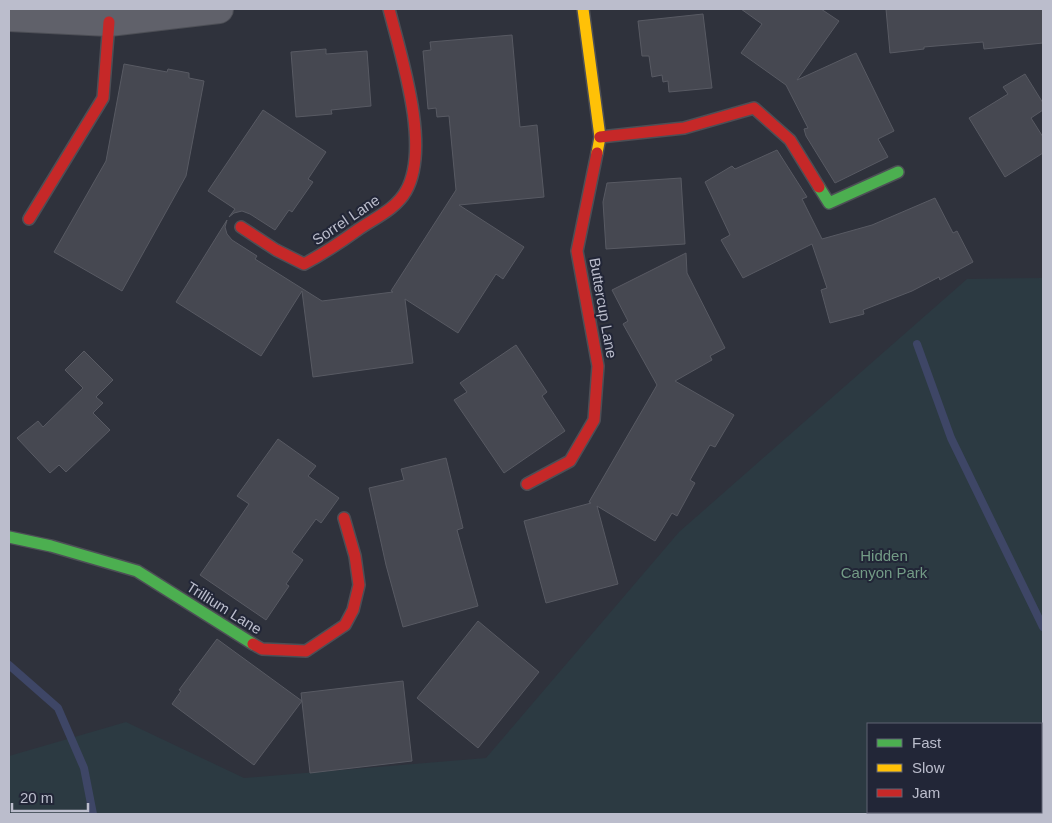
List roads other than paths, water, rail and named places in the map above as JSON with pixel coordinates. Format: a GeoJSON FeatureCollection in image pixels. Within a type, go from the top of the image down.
{"type":"FeatureCollection","features":[{"type":"Feature","properties":{"kind":"street"},"geometry":{"type":"LineString","coordinates":[[9,16],[109,22],[219,9]]}},
{"type":"Feature","properties":{"kind":"street","name":"Sorrel Lane"},"geometry":{"type":"LineString","coordinates":[[241,227],[276,250],[304,264],[323,254],[391,209],[406,190],[414,170],[414,111],[389,9]]}},
{"type":"Feature","properties":{"kind":"street","name":"Buttercup Lane"},"geometry":{"type":"LineString","coordinates":[[527,484],[570,460],[594,420],[598,366],[577,252],[600,137],[583,9]]}},
{"type":"Feature","properties":{"kind":"street"},"geometry":{"type":"LineString","coordinates":[[29,219],[103,98],[109,22]]}},
{"type":"Feature","properties":{"kind":"street"},"geometry":{"type":"LineString","coordinates":[[600,137],[684,128],[754,108],[790,140],[828,203],[898,172]]}},
{"type":"Feature","properties":{"kind":"street","name":"Trillium Lane"},"geometry":{"type":"LineString","coordinates":[[9,538],[51,546],[137,571],[262,649],[306,651],[345,625],[353,610],[358,585],[355,556],[344,518]]}},
{"type":"Feature","properties":{"kind":"waterway"},"geometry":{"type":"LineString","coordinates":[[917,344],[951,438],[1043,627]]}},
{"type":"Feature","properties":{"kind":"waterway"},"geometry":{"type":"LineString","coordinates":[[9,665],[58,708],[84,768],[93,814]]}},
{"type":"Feature","properties":{"kind":"park label","name":"Hidden Canyon Park"},"geometry":{"type":"Point","coordinates":[884,564]}}]}
